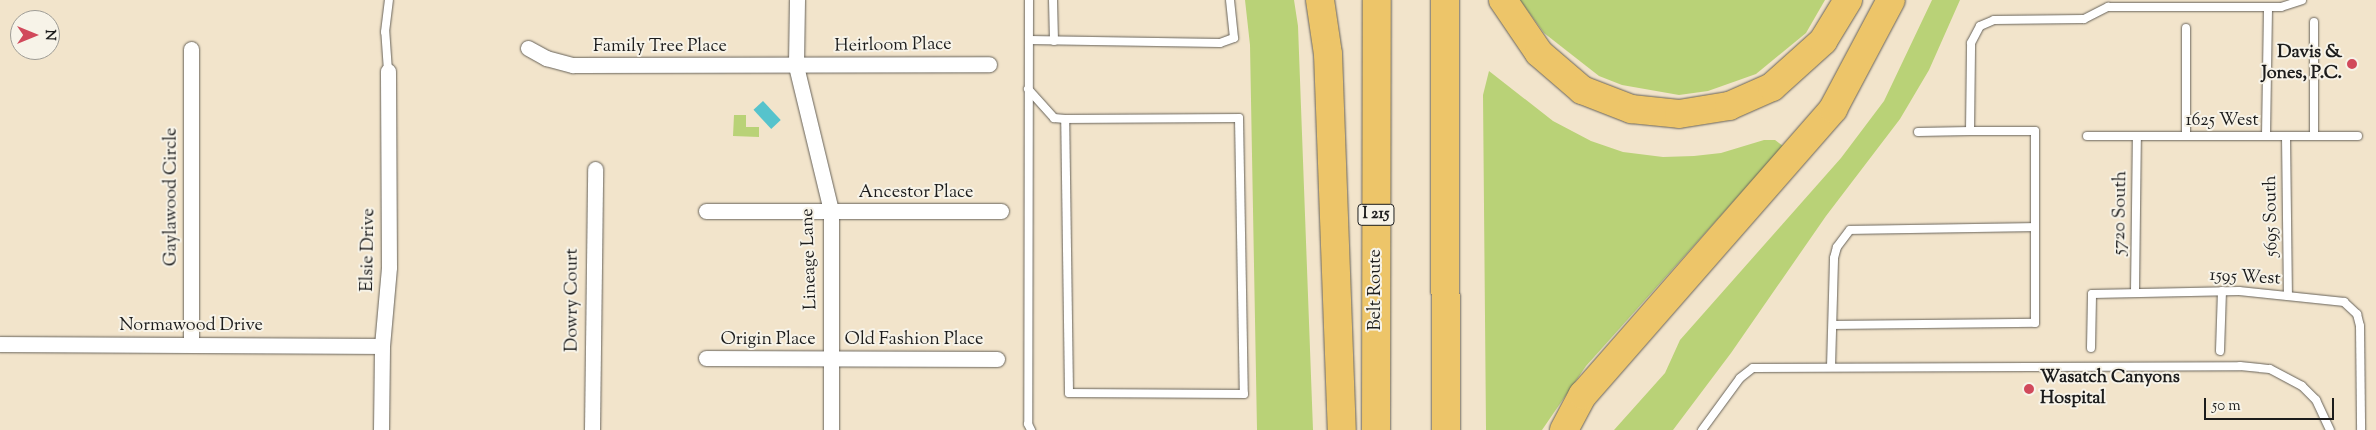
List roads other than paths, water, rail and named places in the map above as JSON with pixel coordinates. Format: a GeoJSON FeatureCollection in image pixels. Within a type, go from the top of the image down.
{"type":"FeatureCollection","features":[{"type":"Feature","properties":{"kind":"highway"},"geometry":{"type":"LineString","coordinates":[[1320,0],[1328,54],[1342,430]]}},
{"type":"Feature","properties":{"kind":"highway","name":"Belt Route"},"geometry":{"type":"LineString","coordinates":[[1376,430],[1377,0]]}},
{"type":"Feature","properties":{"kind":"highway"},"geometry":{"type":"LineString","coordinates":[[1445,0],[1446,430]]}},
{"type":"Feature","properties":{"kind":"highway"},"geometry":{"type":"LineString","coordinates":[[1502,0],[1539,52],[1582,90],[1631,109],[1679,114],[1728,106],[1772,86],[1814,51],[1838,21],[1848,0]]}},
{"type":"Feature","properties":{"kind":"highway"},"geometry":{"type":"LineString","coordinates":[[1564,430],[1583,395],[1833,109],[1891,0]]}},
{"type":"Feature","properties":{"kind":"street","name":"Lineage Lane"},"geometry":{"type":"LineString","coordinates":[[797,0],[796,66],[831,211],[831,430]]}},
{"type":"Feature","properties":{"kind":"street","name":"Family Tree Place"},"geometry":{"type":"LineString","coordinates":[[528,48],[546,58],[573,65],[796,66]]}},
{"type":"Feature","properties":{"kind":"street","name":"Gaylawood Circle"},"geometry":{"type":"LineString","coordinates":[[191,49],[191,344]]}},
{"type":"Feature","properties":{"kind":"street","name":"Heirloom Place"},"geometry":{"type":"LineString","coordinates":[[796,66],[989,64]]}},
{"type":"Feature","properties":{"kind":"street","name":"Elsie Drive"},"geometry":{"type":"LineString","coordinates":[[381,430],[382,346],[388,267],[388,70]]}},
{"type":"Feature","properties":{"kind":"street","name":"Dowry Court"},"geometry":{"type":"LineString","coordinates":[[592,430],[595,169]]}},
{"type":"Feature","properties":{"kind":"street","name":"Ancestor Place"},"geometry":{"type":"LineString","coordinates":[[706,211],[1001,212]]}},
{"type":"Feature","properties":{"kind":"street","name":"Normawood Drive"},"geometry":{"type":"LineString","coordinates":[[0,344],[382,346]]}},
{"type":"Feature","properties":{"kind":"street","name":"Origin Place"},"geometry":{"type":"LineString","coordinates":[[706,358],[831,358]]}},
{"type":"Feature","properties":{"kind":"street","name":"Old Fashion Place"},"geometry":{"type":"LineString","coordinates":[[831,358],[997,358]]}},
{"type":"Feature","properties":{"kind":"lane"},"geometry":{"type":"LineString","coordinates":[[388,70],[385,32],[389,0]]}},
{"type":"Feature","properties":{"kind":"lane"},"geometry":{"type":"LineString","coordinates":[[1029,0],[1028,424],[1031,430]]}},
{"type":"Feature","properties":{"kind":"lane"},"geometry":{"type":"LineString","coordinates":[[1053,0],[1054,41]]}},
{"type":"Feature","properties":{"kind":"lane"},"geometry":{"type":"LineString","coordinates":[[1029,40],[1220,43],[1234,38],[1230,0]]}},
{"type":"Feature","properties":{"kind":"lane"},"geometry":{"type":"LineString","coordinates":[[1970,131],[1971,43],[1975,31],[1986,22],[2078,20],[2108,7],[2268,7],[2293,4],[2302,0]]}},
{"type":"Feature","properties":{"kind":"lane"},"geometry":{"type":"LineString","coordinates":[[2266,136],[2268,7]]}},
{"type":"Feature","properties":{"kind":"lane"},"geometry":{"type":"LineString","coordinates":[[2314,22],[2314,136]]}},
{"type":"Feature","properties":{"kind":"lane"},"geometry":{"type":"LineString","coordinates":[[2186,28],[2186,136]]}},
{"type":"Feature","properties":{"kind":"lane"},"geometry":{"type":"LineString","coordinates":[[1028,89],[1054,118],[1239,118],[1244,394],[1069,393],[1065,119]]}},
{"type":"Feature","properties":{"kind":"lane"},"geometry":{"type":"LineString","coordinates":[[1834,324],[2036,323],[2035,131],[1918,132]]}},
{"type":"Feature","properties":{"kind":"lane","name":"1625 West"},"geometry":{"type":"LineString","coordinates":[[2087,136],[2358,136]]}},
{"type":"Feature","properties":{"kind":"lane","name":"5720 South"},"geometry":{"type":"LineString","coordinates":[[2135,291],[2137,136]]}},
{"type":"Feature","properties":{"kind":"lane","name":"5695 South"},"geometry":{"type":"LineString","coordinates":[[2286,136],[2288,296]]}},
{"type":"Feature","properties":{"kind":"lane"},"geometry":{"type":"LineString","coordinates":[[1831,367],[1834,324],[1834,258],[1837,247],[1850,230],[2035,227]]}},
{"type":"Feature","properties":{"kind":"lane","name":"1595 West"},"geometry":{"type":"LineString","coordinates":[[2091,348],[2092,294],[2135,291],[2222,291],[2335,299],[2351,307],[2357,314],[2360,326],[2361,430]]}},
{"type":"Feature","properties":{"kind":"lane"},"geometry":{"type":"LineString","coordinates":[[2220,351],[2222,291]]}},
{"type":"Feature","properties":{"kind":"lane"},"geometry":{"type":"LineString","coordinates":[[1702,430],[1746,371],[1831,367],[2240,366],[2270,369],[2292,379],[2316,400],[2330,430]]}},
{"type":"Feature","properties":{"kind":"water"},"geometry":{"type":"Polygon","coordinates":[[[763,101],[781,120],[771,129],[753,110],[763,101]]]}},
{"type":"Feature","properties":{"kind":"place","name":"Davis & Jones, P.C."},"geometry":{"type":"Point","coordinates":[2352,64]}},
{"type":"Feature","properties":{"kind":"place","name":"Wasatch Canyons Hospital"},"geometry":{"type":"Point","coordinates":[2029,389]}}]}
